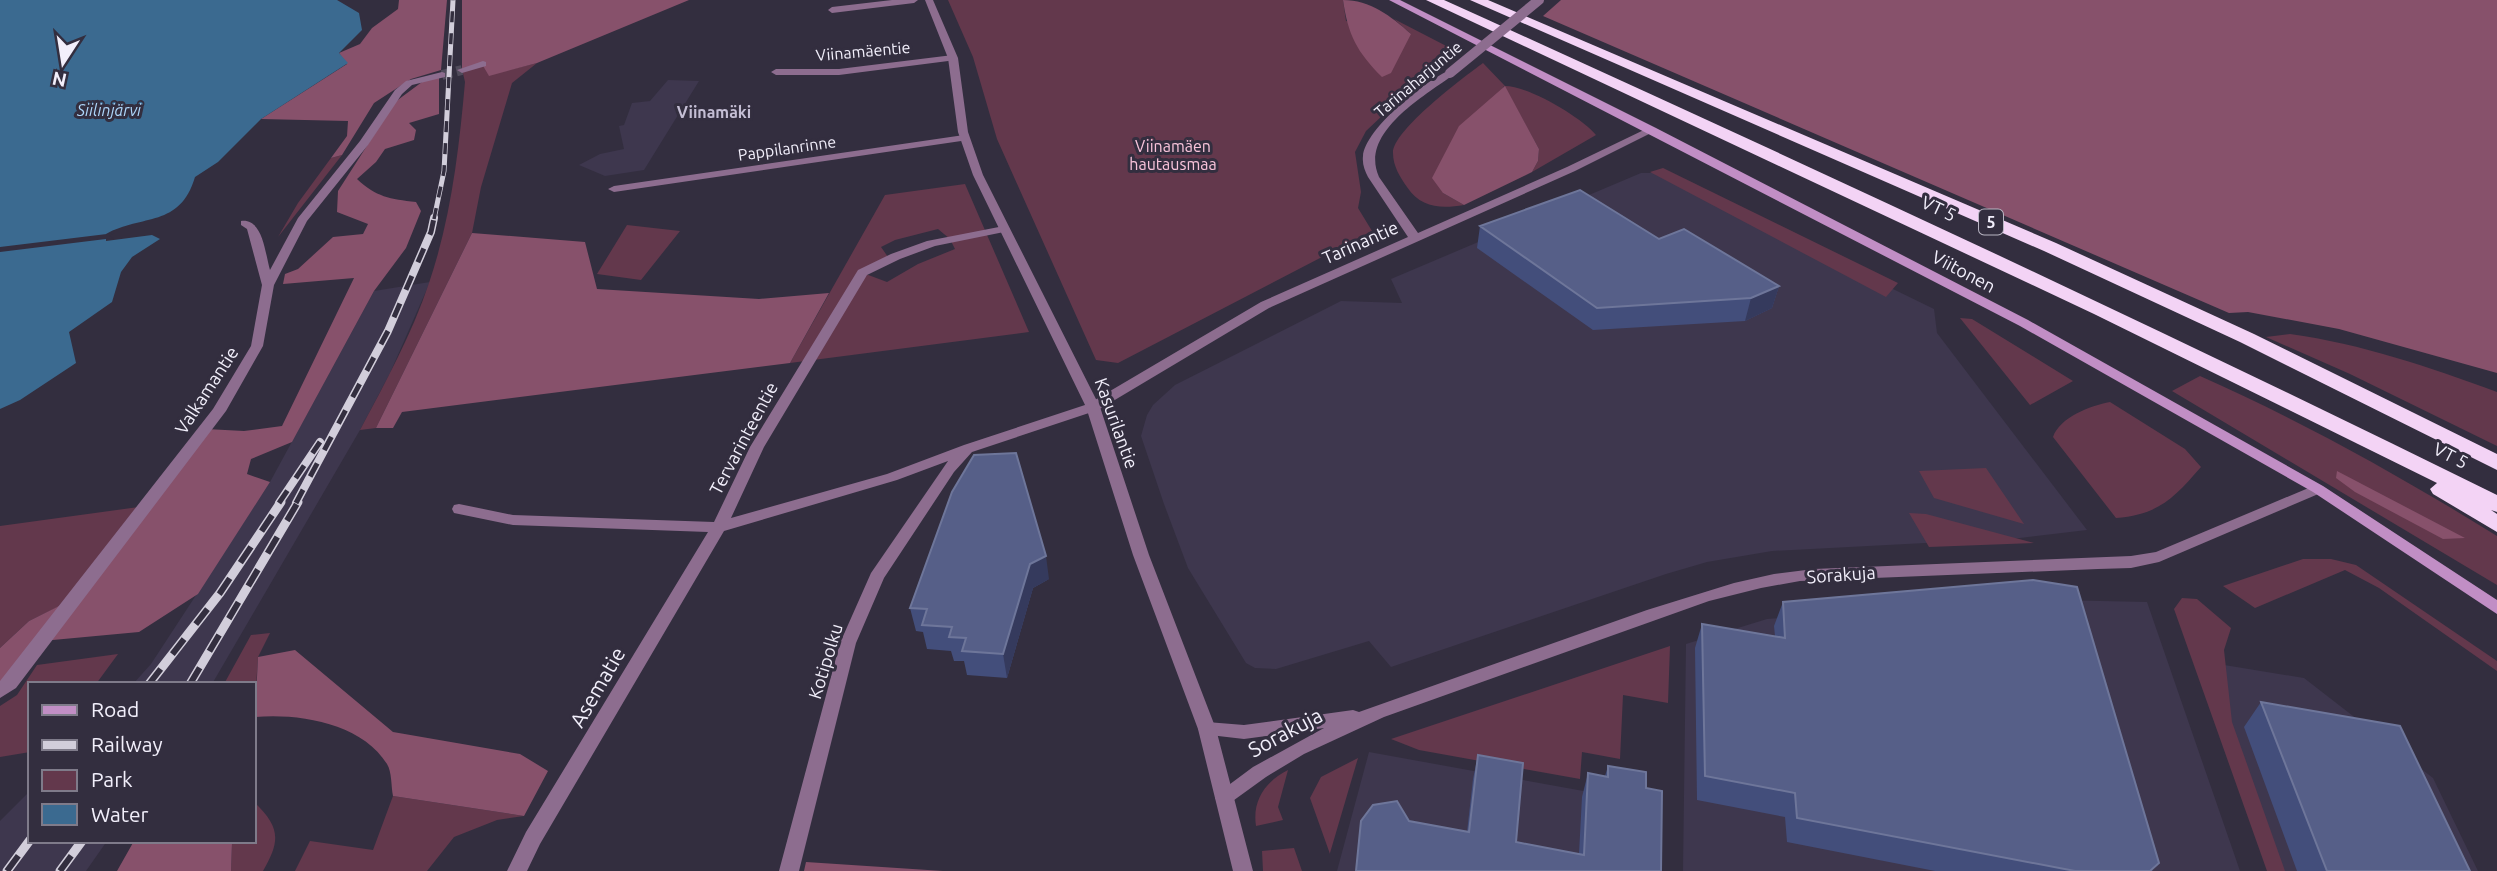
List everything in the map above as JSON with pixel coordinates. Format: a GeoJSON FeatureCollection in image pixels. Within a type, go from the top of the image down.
{"type":"FeatureCollection","features":[{"type":"Feature","properties":{"kind":"highway","name":"VT 5"},"geometry":{"type":"LineString","coordinates":[[1433,0],[2047,283],[2324,416],[2497,503]]}},
{"type":"Feature","properties":{"kind":"highway","name":"VT 5"},"geometry":{"type":"LineString","coordinates":[[1477,0],[2050,247],[2247,338],[2497,463]]}},
{"type":"Feature","properties":{"kind":"highway"},"geometry":{"type":"LineString","coordinates":[[2324,416],[2497,524]]}},
{"type":"Feature","properties":{"kind":"main road","name":"Viitonen"},"geometry":{"type":"LineString","coordinates":[[1393,0],[1990,304],[2318,489],[2497,608]]}},
{"type":"Feature","properties":{"kind":"street"},"geometry":{"type":"LineString","coordinates":[[832,10],[914,0]]}},
{"type":"Feature","properties":{"kind":"street","name":"Kasurilantie"},"geometry":{"type":"LineString","coordinates":[[929,0],[953,58],[964,138],[978,175],[1093,407],[1141,555],[1207,729],[1243,871]]}},
{"type":"Feature","properties":{"kind":"street","name":"Tarinaharjuntie"},"geometry":{"type":"LineString","coordinates":[[1414,237],[1409,224],[1369,169],[1371,145],[1387,124],[1539,0]]}},
{"type":"Feature","properties":{"kind":"street","name":"Viinamäentie"},"geometry":{"type":"LineString","coordinates":[[776,72],[839,72],[953,58]]}},
{"type":"Feature","properties":{"kind":"street"},"geometry":{"type":"LineString","coordinates":[[462,70],[482,64]]}},
{"type":"Feature","properties":{"kind":"street","name":"Valkamantie"},"geometry":{"type":"LineString","coordinates":[[0,691],[10,683],[206,429],[257,346],[268,285],[302,220],[364,143],[398,92],[409,83],[442,75]]}},
{"type":"Feature","properties":{"kind":"street","name":"Tarinantie"},"geometry":{"type":"LineString","coordinates":[[719,527],[892,477],[1093,407],[1265,305],[1571,169],[1652,130]]}},
{"type":"Feature","properties":{"kind":"street","name":"Pappilanrinne"},"geometry":{"type":"LineString","coordinates":[[614,189],[964,138]]}},
{"type":"Feature","properties":{"kind":"street"},"geometry":{"type":"LineString","coordinates":[[245,223],[252,227],[268,285]]}},
{"type":"Feature","properties":{"kind":"street","name":"Tervarinteentie"},"geometry":{"type":"LineString","coordinates":[[719,527],[757,447],[862,272],[888,257],[964,235],[1004,229]]}},
{"type":"Feature","properties":{"kind":"street","name":"Kotipolku"},"geometry":{"type":"LineString","coordinates":[[789,871],[848,643],[877,578],[949,469],[969,448]]}},
{"type":"Feature","properties":{"kind":"street","name":"Sorakuja"},"geometry":{"type":"LineString","coordinates":[[1224,798],[1255,772],[1283,756],[1372,714],[1664,611],[1762,582],[1807,576],[1915,569],[2131,562],[2159,556],[2318,489]]}},
{"type":"Feature","properties":{"kind":"street"},"geometry":{"type":"LineString","coordinates":[[459,509],[513,520],[719,527]]}},
{"type":"Feature","properties":{"kind":"street","name":"Asematie"},"geometry":{"type":"LineString","coordinates":[[517,871],[533,838],[719,527]]}},
{"type":"Feature","properties":{"kind":"street","name":"Sorakuja"},"geometry":{"type":"LineString","coordinates":[[1207,729],[1244,732],[1283,729],[1372,714]]}},
{"type":"Feature","properties":{"kind":"shaded area"},"geometry":{"type":"Polygon","coordinates":[[[399,0],[447,0],[441,70],[411,79],[374,103],[342,155],[331,158],[347,136],[348,121],[261,119],[347,64],[339,53],[360,44],[372,28],[398,9],[399,0]]]}},
{"type":"Feature","properties":{"kind":"shaded area"},"geometry":{"type":"Polygon","coordinates":[[[462,0],[689,0],[537,63],[489,76],[482,64],[462,69],[462,0]]]}},
{"type":"Feature","properties":{"kind":"shaded area"},"geometry":{"type":"Polygon","coordinates":[[[1343,0],[1380,10],[1411,34],[1391,73],[1382,77],[1360,51],[1351,33],[1343,0]]]}},
{"type":"Feature","properties":{"kind":"shaded area"},"geometry":{"type":"Polygon","coordinates":[[[1561,0],[2497,0],[2497,373],[2339,329],[2248,312],[2229,313],[1543,16],[1561,0]]]}},
{"type":"Feature","properties":{"kind":"shaded area"},"geometry":{"type":"Polygon","coordinates":[[[439,76],[439,114],[409,123],[416,130],[414,140],[385,149],[376,162],[357,179],[384,196],[416,202],[421,211],[406,248],[374,291],[292,442],[251,459],[247,474],[270,482],[198,594],[139,632],[42,641],[0,686],[0,648],[29,621],[75,598],[206,429],[244,431],[282,426],[354,278],[283,284],[285,274],[298,269],[333,237],[363,234],[368,224],[337,212],[338,191],[395,102],[422,82],[439,76]]]}},
{"type":"Feature","properties":{"kind":"shaded area"},"geometry":{"type":"Polygon","coordinates":[[[668,80],[699,81],[644,170],[605,176],[579,165],[600,154],[624,149],[619,126],[624,125],[632,103],[650,101],[668,80]]]}},
{"type":"Feature","properties":{"kind":"shaded area"},"geometry":{"type":"Polygon","coordinates":[[[1505,86],[1539,149],[1538,161],[1532,172],[1464,205],[1443,193],[1432,178],[1459,126],[1505,86]]]}},
{"type":"Feature","properties":{"kind":"shaded area"},"geometry":{"type":"Polygon","coordinates":[[[1641,173],[1655,173],[1934,309],[1937,333],[2087,530],[2020,538],[1772,551],[1707,562],[1666,574],[1391,667],[1369,641],[1276,669],[1255,668],[1246,663],[1188,568],[1164,504],[1141,436],[1153,405],[1175,385],[1341,301],[1402,303],[1391,279],[1641,173]]]}},
{"type":"Feature","properties":{"kind":"shaded area"},"geometry":{"type":"Polygon","coordinates":[[[472,233],[585,242],[597,289],[759,299],[829,293],[790,363],[402,412],[393,428],[376,428],[472,233]]]}},
{"type":"Feature","properties":{"kind":"shaded area"},"geometry":{"type":"Polygon","coordinates":[[[430,282],[390,373],[360,430],[213,682],[135,682],[151,664],[270,482],[374,291],[430,282]]]}},
{"type":"Feature","properties":{"kind":"shaded area"},"geometry":{"type":"Polygon","coordinates":[[[2337,471],[2465,538],[2443,539],[2355,492],[2336,478],[2337,471]]]}},
{"type":"Feature","properties":{"kind":"shaded area"},"geometry":{"type":"Polygon","coordinates":[[[2013,599],[2147,602],[2240,871],[1683,871],[1686,644],[1767,619],[2013,599]]]}},
{"type":"Feature","properties":{"kind":"shaded area"},"geometry":{"type":"Polygon","coordinates":[[[295,650],[393,732],[520,754],[548,771],[524,816],[393,796],[389,767],[376,750],[362,739],[346,730],[309,719],[256,717],[258,657],[295,650]]]}},
{"type":"Feature","properties":{"kind":"shaded area"},"geometry":{"type":"Polygon","coordinates":[[[2200,661],[2304,678],[2433,778],[2478,871],[2276,871],[2200,661]]]}},
{"type":"Feature","properties":{"kind":"shaded area"},"geometry":{"type":"Polygon","coordinates":[[[1369,752],[1661,805],[1659,871],[1337,871],[1369,752]]]}},
{"type":"Feature","properties":{"kind":"shaded area"},"geometry":{"type":"Polygon","coordinates":[[[28,793],[28,843],[106,843],[86,871],[0,871],[0,821],[28,793]]]}},
{"type":"Feature","properties":{"kind":"shaded area"},"geometry":{"type":"Polygon","coordinates":[[[133,843],[232,843],[231,871],[117,871],[133,843]]]}},
{"type":"Feature","properties":{"kind":"shaded area"},"geometry":{"type":"Polygon","coordinates":[[[806,862],[943,871],[804,871],[806,862]]]}},
{"type":"Feature","properties":{"kind":"green space","name":"Viinamäen hautausmaa"},"geometry":{"type":"Polygon","coordinates":[[[948,0],[1343,0],[1346,21],[1411,34],[1394,19],[1456,51],[1434,67],[1366,131],[1355,152],[1361,192],[1358,208],[1372,231],[1118,363],[1096,360],[997,139],[973,57],[948,0]]]}},
{"type":"Feature","properties":{"kind":"green space"},"geometry":{"type":"Polygon","coordinates":[[[537,63],[512,83],[481,187],[472,233],[376,428],[360,430],[406,340],[437,258],[457,158],[465,82],[462,69],[483,64],[489,75],[537,63]]]}},
{"type":"Feature","properties":{"kind":"green space"},"geometry":{"type":"Polygon","coordinates":[[[1483,63],[1505,86],[1527,91],[1554,104],[1596,135],[1532,172],[1538,161],[1539,149],[1504,86],[1443,193],[1464,205],[1440,207],[1425,203],[1413,194],[1397,171],[1393,153],[1396,143],[1416,118],[1483,63]]]}},
{"type":"Feature","properties":{"kind":"green space"},"geometry":{"type":"Polygon","coordinates":[[[342,155],[278,237],[298,203],[331,158],[342,155]]]}},
{"type":"Feature","properties":{"kind":"green space"},"geometry":{"type":"Polygon","coordinates":[[[1663,168],[1898,283],[1886,297],[1650,172],[1663,168]]]}},
{"type":"Feature","properties":{"kind":"green space"},"geometry":{"type":"Polygon","coordinates":[[[965,184],[1029,332],[790,363],[885,195],[965,184]],[[938,229],[895,240],[881,247],[888,257],[863,273],[887,282],[918,264],[955,249],[950,239],[938,229]]]}},
{"type":"Feature","properties":{"kind":"green space"},"geometry":{"type":"Polygon","coordinates":[[[627,225],[680,231],[641,280],[597,274],[627,225]]]}},
{"type":"Feature","properties":{"kind":"green space"},"geometry":{"type":"Polygon","coordinates":[[[1960,318],[1972,319],[2073,381],[2030,405],[1960,318]]]}},
{"type":"Feature","properties":{"kind":"green space"},"geometry":{"type":"Polygon","coordinates":[[[2290,334],[2395,357],[2497,392],[2497,446],[2350,374],[2266,337],[2290,334]]]}},
{"type":"Feature","properties":{"kind":"green space"},"geometry":{"type":"Polygon","coordinates":[[[2200,376],[2351,451],[2497,536],[2497,585],[2172,391],[2200,376]]]}},
{"type":"Feature","properties":{"kind":"green space"},"geometry":{"type":"Polygon","coordinates":[[[2110,402],[2185,449],[2201,467],[2182,488],[2154,509],[2116,518],[2053,437],[2069,418],[2110,402]]]}},
{"type":"Feature","properties":{"kind":"green space"},"geometry":{"type":"Polygon","coordinates":[[[1986,468],[2024,524],[1934,498],[1919,471],[1986,468]]]}},
{"type":"Feature","properties":{"kind":"green space"},"geometry":{"type":"Polygon","coordinates":[[[146,506],[76,598],[29,621],[0,648],[0,526],[146,506]]]}},
{"type":"Feature","properties":{"kind":"green space"},"geometry":{"type":"Polygon","coordinates":[[[1909,513],[1926,514],[2034,543],[1929,547],[1909,513]]]}},
{"type":"Feature","properties":{"kind":"green space"},"geometry":{"type":"Polygon","coordinates":[[[2303,559],[2331,559],[2356,565],[2497,661],[2497,671],[2379,588],[2345,570],[2255,608],[2223,586],[2303,559]]]}},
{"type":"Feature","properties":{"kind":"green space"},"geometry":{"type":"Polygon","coordinates":[[[2182,598],[2197,599],[2231,628],[2224,650],[2232,722],[2285,871],[2267,871],[2174,609],[2182,598]]]}},
{"type":"Feature","properties":{"kind":"green space"},"geometry":{"type":"Polygon","coordinates":[[[270,633],[258,657],[256,687],[256,682],[225,682],[251,635],[270,633]]]}},
{"type":"Feature","properties":{"kind":"green space"},"geometry":{"type":"Polygon","coordinates":[[[1670,646],[1668,703],[1623,695],[1620,759],[1582,752],[1580,779],[1419,750],[1391,739],[1670,646]]]}},
{"type":"Feature","properties":{"kind":"green space"},"geometry":{"type":"Polygon","coordinates":[[[118,654],[97,682],[28,682],[28,752],[0,757],[0,706],[17,695],[37,665],[118,654]]]}},
{"type":"Feature","properties":{"kind":"green space"},"geometry":{"type":"Polygon","coordinates":[[[1358,758],[1330,854],[1310,798],[1321,777],[1358,758]]]}},
{"type":"Feature","properties":{"kind":"green space"},"geometry":{"type":"Polygon","coordinates":[[[1288,770],[1278,807],[1283,820],[1256,826],[1256,808],[1262,792],[1280,774],[1288,770]]]}},
{"type":"Feature","properties":{"kind":"green space"},"geometry":{"type":"Polygon","coordinates":[[[393,796],[524,816],[497,820],[454,837],[427,871],[295,871],[310,841],[373,850],[393,796]]]}},
{"type":"Feature","properties":{"kind":"green space"},"geometry":{"type":"Polygon","coordinates":[[[256,804],[273,827],[273,851],[263,871],[231,871],[232,843],[256,843],[256,804]]]}},
{"type":"Feature","properties":{"kind":"green space"},"geometry":{"type":"Polygon","coordinates":[[[1294,848],[1302,871],[1263,871],[1262,851],[1294,848]]]}},
{"type":"Feature","properties":{"kind":"water","name":"Siilinjärvi"},"geometry":{"type":"Polygon","coordinates":[[[0,0],[337,0],[359,13],[362,30],[339,53],[348,63],[261,119],[218,162],[195,177],[180,205],[158,217],[106,234],[106,241],[152,235],[160,239],[132,257],[121,272],[112,302],[69,332],[76,363],[20,400],[0,409],[0,0]]]}},
{"type":"Feature","properties":{"kind":"pier"},"geometry":{"type":"Polygon","coordinates":[[[115,233],[109,236],[114,238],[0,252],[0,247],[115,233]]]}},
{"type":"Feature","properties":{"kind":"building"},"geometry":{"type":"Polygon","coordinates":[[[1580,190],[1659,239],[1684,229],[1779,286],[1751,298],[1597,308],[1480,226],[1580,190]]]}},
{"type":"Feature","properties":{"kind":"building"},"geometry":{"type":"Polygon","coordinates":[[[1016,453],[1046,556],[1030,564],[1003,654],[962,651],[966,638],[949,637],[952,627],[922,625],[927,609],[910,608],[952,492],[974,455],[1016,453]]]}},
{"type":"Feature","properties":{"kind":"building"},"geometry":{"type":"Polygon","coordinates":[[[2033,580],[2077,587],[2159,863],[2150,871],[2075,871],[1797,818],[1795,793],[1705,776],[1702,624],[1785,638],[1783,602],[2033,580]]]}},
{"type":"Feature","properties":{"kind":"building"},"geometry":{"type":"Polygon","coordinates":[[[2261,702],[2400,726],[2470,871],[2327,871],[2261,702]]]}},
{"type":"Feature","properties":{"kind":"building"},"geometry":{"type":"Polygon","coordinates":[[[1478,755],[1523,763],[1516,842],[1584,855],[1588,773],[1608,777],[1608,766],[1646,772],[1646,788],[1662,791],[1661,871],[1356,871],[1361,821],[1373,805],[1397,801],[1409,821],[1469,832],[1478,755]]]}},
{"type":"Feature","properties":{"kind":"tunnel"},"geometry":{"type":"LineString","coordinates":[[442,75],[462,70]]}},
{"type":"Feature","properties":{"kind":"railway"},"geometry":{"type":"LineString","coordinates":[[434,219],[444,171],[453,0]]}},
{"type":"Feature","properties":{"kind":"railway"},"geometry":{"type":"LineString","coordinates":[[296,503],[388,331],[431,232],[434,218]]}},
{"type":"Feature","properties":{"kind":"railway"},"geometry":{"type":"LineString","coordinates":[[279,503],[320,442]]}},
{"type":"Feature","properties":{"kind":"railway"},"geometry":{"type":"LineString","coordinates":[[151,682],[220,593],[281,502]]}},
{"type":"Feature","properties":{"kind":"railway"},"geometry":{"type":"LineString","coordinates":[[191,682],[298,502]]}},
{"type":"Feature","properties":{"kind":"railway"},"geometry":{"type":"LineString","coordinates":[[7,871],[28,843]]}},
{"type":"Feature","properties":{"kind":"railway"},"geometry":{"type":"LineString","coordinates":[[60,871],[81,843]]}},
{"type":"Feature","properties":{"kind":"district","name":"Viinamäki"},"geometry":{"type":"Point","coordinates":[714,112]}}]}
